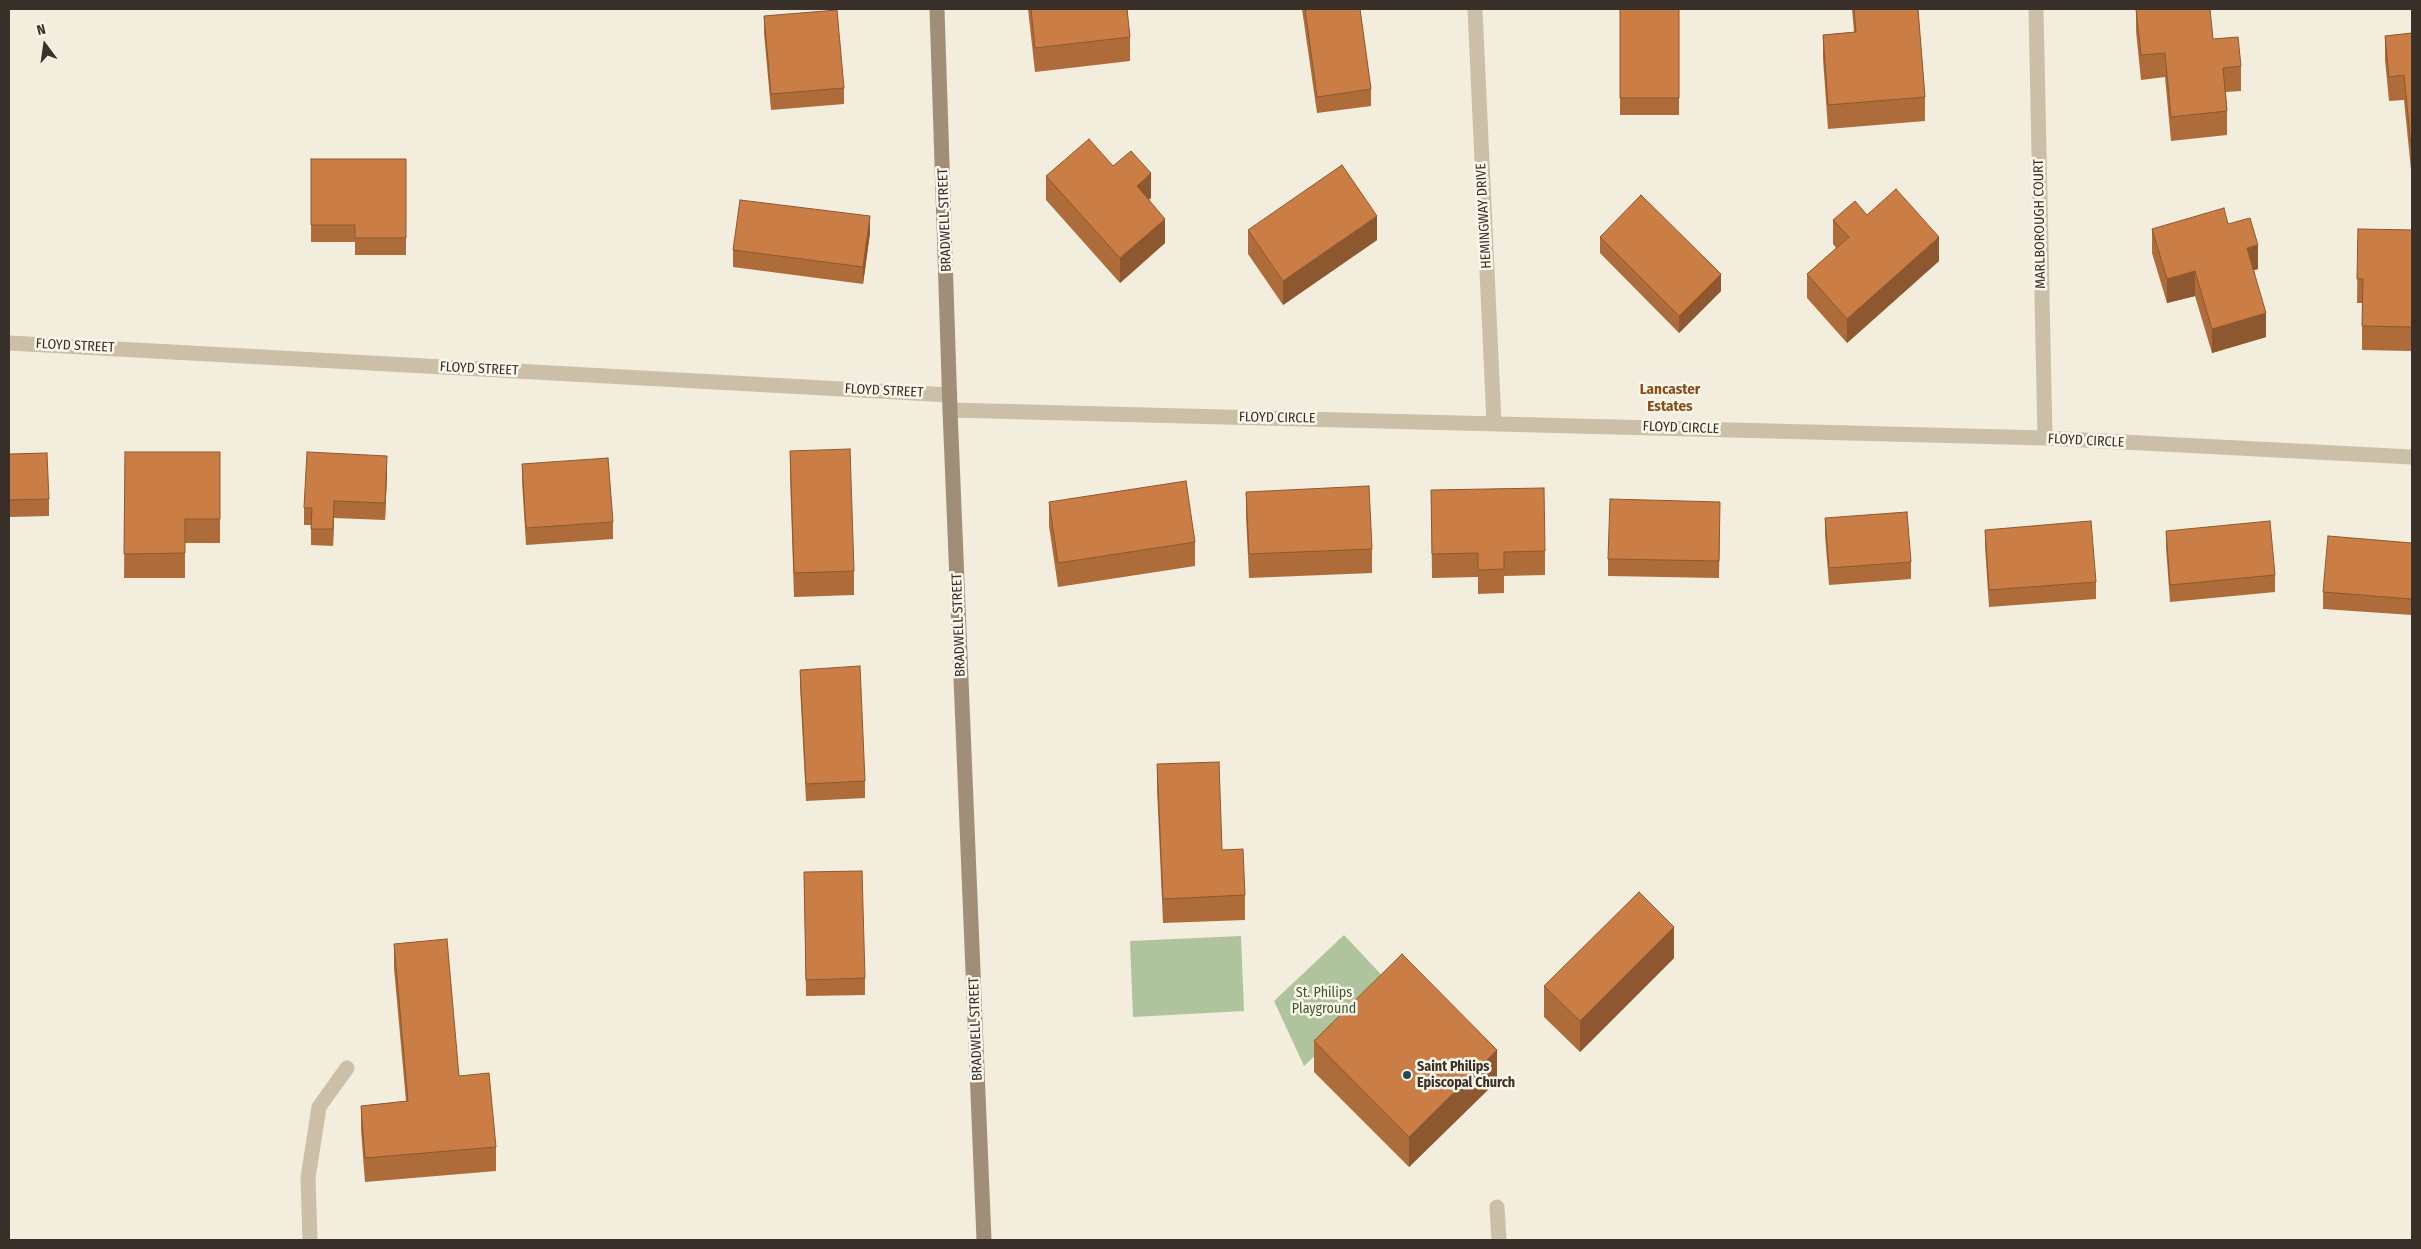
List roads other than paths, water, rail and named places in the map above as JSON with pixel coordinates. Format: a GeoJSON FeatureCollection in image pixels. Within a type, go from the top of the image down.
{"type":"FeatureCollection","features":[{"type":"Feature","properties":{"kind":"street","name":"BRADWELL STREET"},"geometry":{"type":"LineString","coordinates":[[937,9],[950,410],[984,1240]]}},
{"type":"Feature","properties":{"kind":"street","name":"HEMINGWAY DRIVE"},"geometry":{"type":"LineString","coordinates":[[1475,9],[1494,423]]}},
{"type":"Feature","properties":{"kind":"street","name":"MARLBOROUGH COURT"},"geometry":{"type":"LineString","coordinates":[[2036,9],[2044,438]]}},
{"type":"Feature","properties":{"kind":"street","name":"FLOYD STREET"},"geometry":{"type":"LineString","coordinates":[[9,343],[950,395]]}},
{"type":"Feature","properties":{"kind":"street","name":"FLOYD CIRCLE"},"geometry":{"type":"LineString","coordinates":[[950,410],[2044,438],[2412,457]]}},
{"type":"Feature","properties":{"kind":"street"},"geometry":{"type":"LineString","coordinates":[[310,1240],[308,1178],[318,1107],[347,1068]]}},
{"type":"Feature","properties":{"kind":"street"},"geometry":{"type":"LineString","coordinates":[[1497,1206],[1499,1240]]}},
{"type":"Feature","properties":{"kind":"place","name":"Saint Philips Episcopal Church"},"geometry":{"type":"Point","coordinates":[1407,1075]}},
{"type":"Feature","properties":{"kind":"district","name":"Lancaster Estates"},"geometry":{"type":"Point","coordinates":[1670,398]}},
{"type":"Feature","properties":{"kind":"park label","name":"St. Philips Playground"},"geometry":{"type":"Point","coordinates":[1324,1002]}}]}
